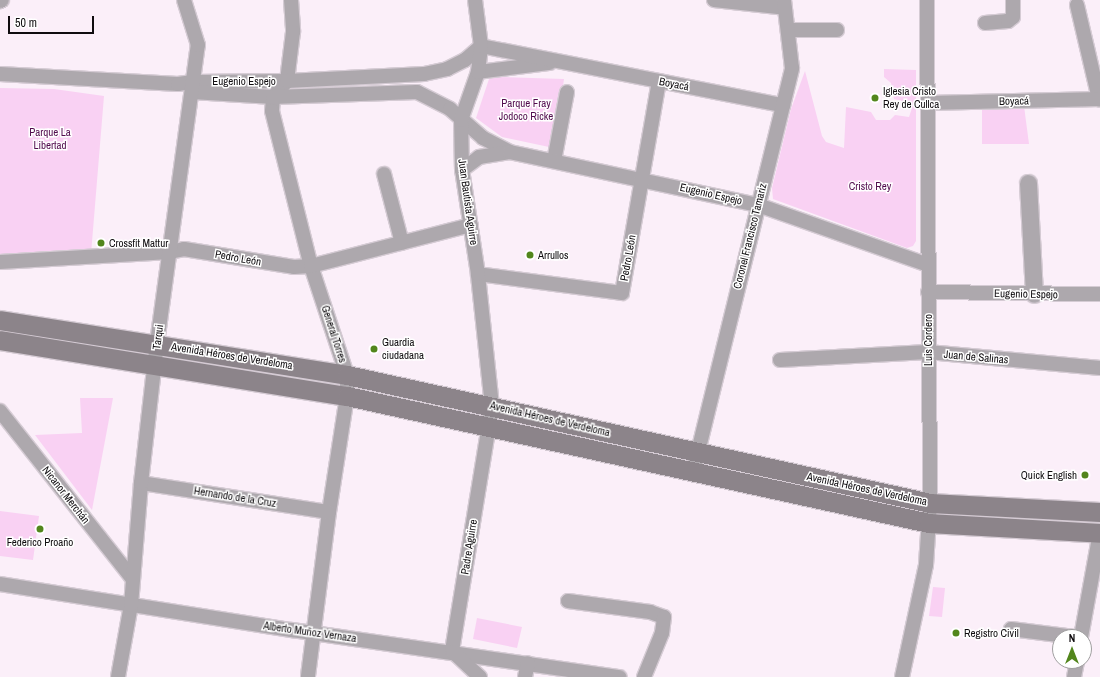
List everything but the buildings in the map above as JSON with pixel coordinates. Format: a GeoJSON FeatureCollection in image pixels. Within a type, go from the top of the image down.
{"type":"FeatureCollection","features":[{"type":"Feature","properties":{"kind":"main road","name":"Avenida Héroes de Verdeloma"},"geometry":{"type":"LineString","coordinates":[[0,320],[347,375],[930,503],[1100,512]]}},
{"type":"Feature","properties":{"kind":"main road","name":"Avenida Héroes de Verdeloma"},"geometry":{"type":"LineString","coordinates":[[0,340],[347,396],[929,523],[1100,533]]}},
{"type":"Feature","properties":{"kind":"street","name":"Tarqui"},"geometry":{"type":"LineString","coordinates":[[118,677],[131,604],[141,483],[157,344],[198,45],[184,0]]}},
{"type":"Feature","properties":{"kind":"street"},"geometry":{"type":"LineString","coordinates":[[273,97],[287,81],[293,32],[291,0]]}},
{"type":"Feature","properties":{"kind":"street","name":"Juan Bautista Aguirre"},"geometry":{"type":"LineString","coordinates":[[475,0],[481,46],[478,72],[461,120],[462,170],[478,274],[492,406]]}},
{"type":"Feature","properties":{"kind":"street"},"geometry":{"type":"LineString","coordinates":[[714,0],[785,4]]}},
{"type":"Feature","properties":{"kind":"street","name":"Luis Cordero"},"geometry":{"type":"LineString","coordinates":[[902,677],[926,565],[930,503],[927,0]]}},
{"type":"Feature","properties":{"kind":"street"},"geometry":{"type":"LineString","coordinates":[[985,23],[1008,21],[1013,17],[1013,0]]}},
{"type":"Feature","properties":{"kind":"street","name":"Coronel Francisco Tamariz"},"geometry":{"type":"LineString","coordinates":[[693,472],[792,68],[785,4]]}},
{"type":"Feature","properties":{"kind":"street"},"geometry":{"type":"LineString","coordinates":[[1077,5],[1099,99]]}},
{"type":"Feature","properties":{"kind":"street"},"geometry":{"type":"LineString","coordinates":[[789,30],[837,30]]}},
{"type":"Feature","properties":{"kind":"street","name":"Eugenio Espejo"},"geometry":{"type":"LineString","coordinates":[[192,87],[424,74],[447,69],[465,60],[481,46]]}},
{"type":"Feature","properties":{"kind":"street","name":"Boyacá"},"geometry":{"type":"LineString","coordinates":[[481,46],[565,61],[783,105]]}},
{"type":"Feature","properties":{"kind":"street","name":"Boyacá"},"geometry":{"type":"LineString","coordinates":[[478,72],[565,61]]}},
{"type":"Feature","properties":{"kind":"street","name":"Eugenio Espejo"},"geometry":{"type":"LineString","coordinates":[[0,74],[178,84],[273,97],[417,92],[450,109],[483,138],[510,152],[758,205],[928,265]]}},
{"type":"Feature","properties":{"kind":"street","name":"Pedro León"},"geometry":{"type":"LineString","coordinates":[[478,274],[622,293],[659,81]]}},
{"type":"Feature","properties":{"kind":"street"},"geometry":{"type":"LineString","coordinates":[[554,161],[567,92]]}},
{"type":"Feature","properties":{"kind":"street","name":"General Torres"},"geometry":{"type":"LineString","coordinates":[[273,97],[272,111],[312,266],[347,375],[347,396],[329,512],[308,677]]}},
{"type":"Feature","properties":{"kind":"street","name":"Boyacá"},"geometry":{"type":"LineString","coordinates":[[928,102],[1099,99]]}},
{"type":"Feature","properties":{"kind":"street","name":"Eugenio Espejo"},"geometry":{"type":"LineString","coordinates":[[462,170],[479,157],[510,152]]}},
{"type":"Feature","properties":{"kind":"street"},"geometry":{"type":"LineString","coordinates":[[384,174],[402,243]]}},
{"type":"Feature","properties":{"kind":"street"},"geometry":{"type":"LineString","coordinates":[[1028,183],[1034,294]]}},
{"type":"Feature","properties":{"kind":"street","name":"Pedro León"},"geometry":{"type":"LineString","coordinates":[[0,262],[170,252],[184,249],[294,267],[312,266],[471,225]]}},
{"type":"Feature","properties":{"kind":"street","name":"Eugenio Espejo"},"geometry":{"type":"LineString","coordinates":[[928,292],[1100,294]]}},
{"type":"Feature","properties":{"kind":"street","name":"Juan de Salinas"},"geometry":{"type":"LineString","coordinates":[[780,360],[928,352],[1100,368]]}},
{"type":"Feature","properties":{"kind":"street","name":"Padre Aguirre"},"geometry":{"type":"LineString","coordinates":[[452,651],[492,406]]}},
{"type":"Feature","properties":{"kind":"street","name":"Nicanor Merchán"},"geometry":{"type":"LineString","coordinates":[[0,411],[132,578]]}},
{"type":"Feature","properties":{"kind":"street","name":"Hernando de la Cruz"},"geometry":{"type":"LineString","coordinates":[[141,483],[329,512]]}},
{"type":"Feature","properties":{"kind":"street"},"geometry":{"type":"LineString","coordinates":[[1082,629],[1100,533]]}},
{"type":"Feature","properties":{"kind":"street","name":"Alberto Muñoz Vernaza"},"geometry":{"type":"LineString","coordinates":[[0,584],[314,634],[452,651],[620,677]]}},
{"type":"Feature","properties":{"kind":"street"},"geometry":{"type":"LineString","coordinates":[[568,601],[650,612],[664,617],[662,633],[644,677]]}},
{"type":"Feature","properties":{"kind":"street"},"geometry":{"type":"LineString","coordinates":[[1011,629],[1052,634]]}},
{"type":"Feature","properties":{"kind":"street"},"geometry":{"type":"LineString","coordinates":[[452,651],[480,677]]}},
{"type":"Feature","properties":{"kind":"street"},"geometry":{"type":"LineString","coordinates":[[525,677],[528,663]]}},
{"type":"Feature","properties":{"kind":"green space","name":"Cristo Rey"},"geometry":{"type":"Polygon","coordinates":[[[884,69],[916,70],[916,241],[913,246],[907,248],[773,199],[772,188],[791,109],[805,71],[822,136],[826,142],[844,148],[846,107],[871,112],[876,120],[890,120],[895,115],[909,117],[912,108],[907,102],[894,99],[891,83],[884,77],[884,69]]]}},
{"type":"Feature","properties":{"kind":"green space","name":"Parque Fray Jodoco Ricke"},"geometry":{"type":"Polygon","coordinates":[[[498,77],[564,79],[555,142],[549,147],[502,137],[476,118],[489,79],[498,77]]]}},
{"type":"Feature","properties":{"kind":"green space","name":"Parque La Libertad"},"geometry":{"type":"Polygon","coordinates":[[[0,88],[54,89],[104,96],[91,254],[0,258],[0,88]]]}},
{"type":"Feature","properties":{"kind":"green space"},"geometry":{"type":"Polygon","coordinates":[[[982,104],[1024,106],[1029,144],[982,144],[982,104]]]}},
{"type":"Feature","properties":{"kind":"green space"},"geometry":{"type":"Polygon","coordinates":[[[80,398],[113,398],[92,510],[35,435],[82,433],[80,398]]]}},
{"type":"Feature","properties":{"kind":"green space"},"geometry":{"type":"Polygon","coordinates":[[[0,511],[39,516],[33,560],[0,556],[0,511]]]}},
{"type":"Feature","properties":{"kind":"green space"},"geometry":{"type":"Polygon","coordinates":[[[933,587],[945,588],[942,617],[929,616],[933,587]]]}},
{"type":"Feature","properties":{"kind":"green space"},"geometry":{"type":"Polygon","coordinates":[[[477,618],[522,627],[517,648],[473,639],[477,618]]]}},
{"type":"Feature","properties":{"kind":"place","name":"Iglesia Cristo Rey de Cullca"},"geometry":{"type":"Point","coordinates":[875,98]}},
{"type":"Feature","properties":{"kind":"place","name":"Crossfit Mattur"},"geometry":{"type":"Point","coordinates":[101,243]}},
{"type":"Feature","properties":{"kind":"place","name":"Arrullos"},"geometry":{"type":"Point","coordinates":[530,255]}},
{"type":"Feature","properties":{"kind":"place","name":"Guardia ciudadana"},"geometry":{"type":"Point","coordinates":[374,349]}},
{"type":"Feature","properties":{"kind":"place","name":"Quick English"},"geometry":{"type":"Point","coordinates":[1085,475]}},
{"type":"Feature","properties":{"kind":"place","name":"Federico Proaño"},"geometry":{"type":"Point","coordinates":[40,529]}},
{"type":"Feature","properties":{"kind":"place","name":"Registro Civil"},"geometry":{"type":"Point","coordinates":[956,633]}}]}
